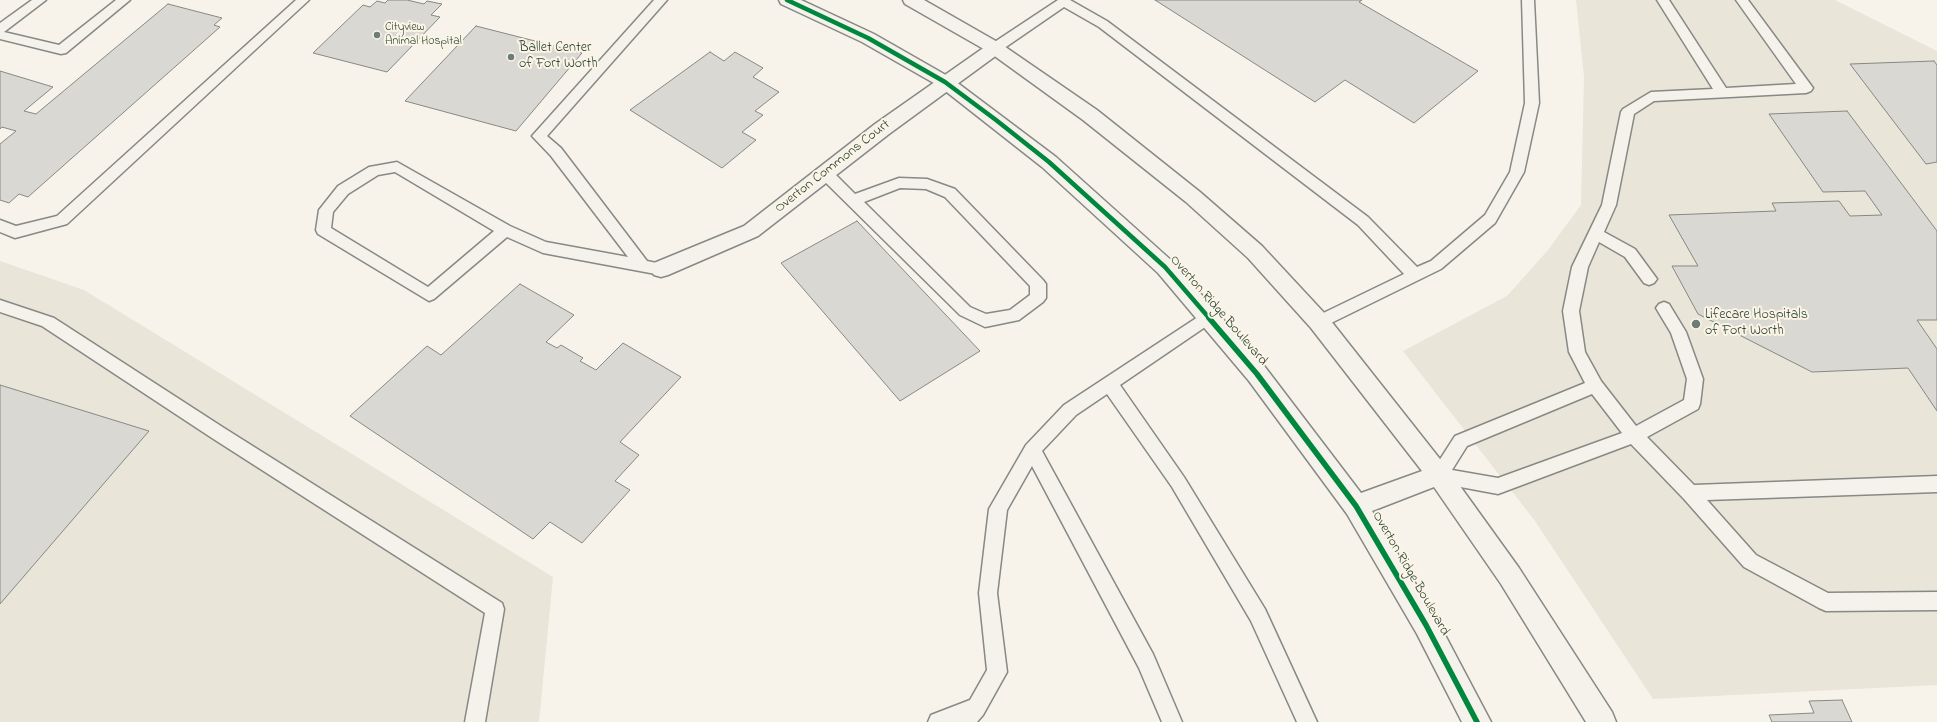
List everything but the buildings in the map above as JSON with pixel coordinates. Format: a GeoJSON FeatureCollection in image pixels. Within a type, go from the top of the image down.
{"type":"FeatureCollection","features":[{"type":"Feature","properties":{"kind":"street","name":"Overton Ridge Boulevard"},"geometry":{"type":"LineString","coordinates":[[787,0],[868,38],[945,82],[1043,157],[1098,205],[1165,268],[1257,374],[1356,506],[1426,625],[1477,722]]}},
{"type":"Feature","properties":{"kind":"street"},"geometry":{"type":"LineString","coordinates":[[911,0],[995,48],[1090,115],[1193,197],[1255,252],[1319,322],[1439,475],[1510,576],[1602,722]]}},
{"type":"Feature","properties":{"kind":"street","name":"Overton Commons Court"},"geometry":{"type":"LineString","coordinates":[[652,268],[751,231],[945,82],[995,48]]}},
{"type":"Feature","properties":{"kind":"street"},"geometry":{"type":"LineString","coordinates":[[1356,506],[1439,475]]}},
{"type":"Feature","properties":{"kind":"lane"},"geometry":{"type":"LineString","coordinates":[[0,29],[40,0]]}},
{"type":"Feature","properties":{"kind":"lane"},"geometry":{"type":"LineString","coordinates":[[0,35],[61,50],[124,0]]}},
{"type":"Feature","properties":{"kind":"lane"},"geometry":{"type":"LineString","coordinates":[[0,226],[15,232],[62,220],[303,0]]}},
{"type":"Feature","properties":{"kind":"lane"},"geometry":{"type":"LineString","coordinates":[[652,268],[556,152],[539,136],[661,0]]}},
{"type":"Feature","properties":{"kind":"lane"},"geometry":{"type":"LineString","coordinates":[[1319,322],[1436,265],[1490,219],[1517,172],[1532,103],[1528,0]]}},
{"type":"Feature","properties":{"kind":"lane"},"geometry":{"type":"LineString","coordinates":[[1663,0],[1722,92]]}},
{"type":"Feature","properties":{"kind":"lane"},"geometry":{"type":"LineString","coordinates":[[1742,0],[1806,88],[1651,97],[1628,112],[1609,205],[1580,267],[1571,310],[1577,352],[1595,386],[1634,436],[1690,493],[1750,561],[1826,602],[1937,602]]}},
{"type":"Feature","properties":{"kind":"lane"},"geometry":{"type":"LineString","coordinates":[[995,48],[1062,1],[1103,24],[1363,221],[1415,275]]}},
{"type":"Feature","properties":{"kind":"lane"},"geometry":{"type":"LineString","coordinates":[[505,230],[429,295],[323,230],[326,210],[343,190],[374,171],[397,167],[505,230],[543,247],[652,268]]}},
{"type":"Feature","properties":{"kind":"lane"},"geometry":{"type":"LineString","coordinates":[[825,173],[965,311],[985,321],[1014,316],[1038,298],[1038,284],[950,193],[927,184],[899,184],[853,200]]}},
{"type":"Feature","properties":{"kind":"lane"},"geometry":{"type":"LineString","coordinates":[[1596,234],[1630,253],[1649,280]]}},
{"type":"Feature","properties":{"kind":"lane"},"geometry":{"type":"LineString","coordinates":[[0,306],[48,322],[218,433],[495,609],[475,722]]}},
{"type":"Feature","properties":{"kind":"lane"},"geometry":{"type":"LineString","coordinates":[[1595,386],[1461,441],[1439,475],[1498,486],[1634,436],[1692,404],[1695,379],[1678,332],[1664,308]]}},
{"type":"Feature","properties":{"kind":"lane"},"geometry":{"type":"LineString","coordinates":[[938,722],[970,715],[997,672],[988,593],[998,509],[1032,450],[1070,410],[1209,317]]}},
{"type":"Feature","properties":{"kind":"lane"},"geometry":{"type":"LineString","coordinates":[[1110,383],[1178,482],[1258,615],[1307,722]]}},
{"type":"Feature","properties":{"kind":"lane"},"geometry":{"type":"LineString","coordinates":[[1032,450],[1146,661],[1172,722]]}},
{"type":"Feature","properties":{"kind":"lane"},"geometry":{"type":"LineString","coordinates":[[1690,493],[1937,484]]}},
{"type":"Feature","properties":{"kind":"shaded area","name":"Lifecare Hospitals of Fort Worth"},"geometry":{"type":"Polygon","coordinates":[[[1576,0],[1835,0],[1937,51],[1937,685],[1653,699],[1535,521],[1403,351],[1507,296],[1548,250],[1581,205],[1584,77],[1576,0]]]}},
{"type":"Feature","properties":{"kind":"shaded area"},"geometry":{"type":"Polygon","coordinates":[[[0,261],[84,290],[553,577],[539,722],[0,722],[0,261]]]}},
{"type":"Feature","properties":{"kind":"cycle path"},"geometry":{"type":"LineString","coordinates":[[787,0],[868,38],[945,82],[1049,162],[1165,267],[1257,374],[1356,506],[1426,625],[1477,722]]}},
{"type":"Feature","properties":{"kind":"place","name":"Cityview Animal Hospital"},"geometry":{"type":"Point","coordinates":[377,35]}},
{"type":"Feature","properties":{"kind":"place","name":"Ballet Center of Fort Worth"},"geometry":{"type":"Point","coordinates":[511,57]}},
{"type":"Feature","properties":{"kind":"place","name":"Lifecare Hospitals of Fort Worth"},"geometry":{"type":"Point","coordinates":[1696,324]}}]}
